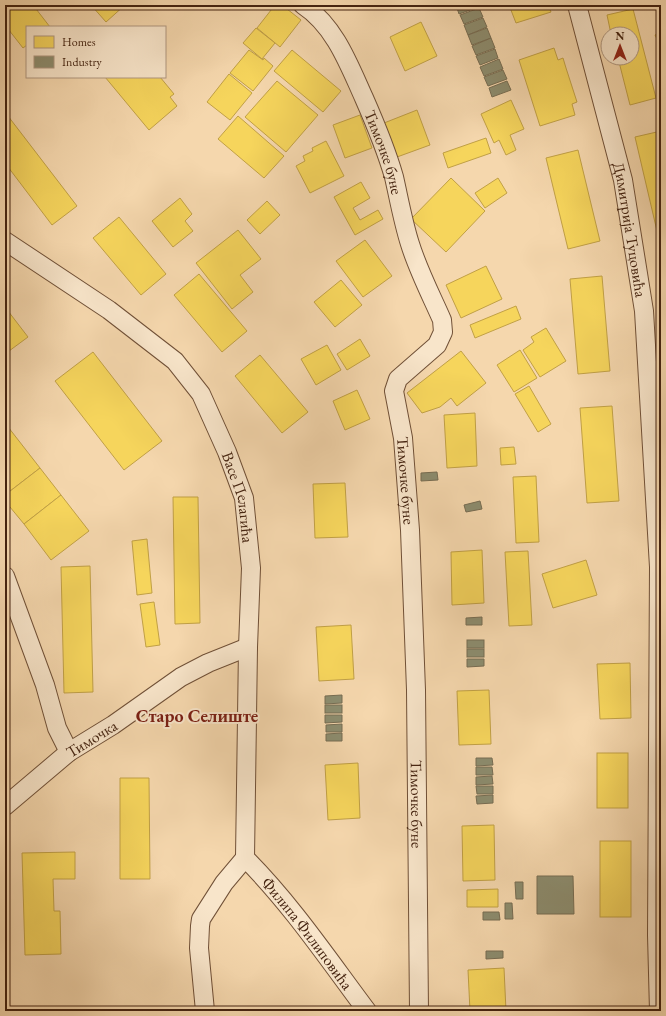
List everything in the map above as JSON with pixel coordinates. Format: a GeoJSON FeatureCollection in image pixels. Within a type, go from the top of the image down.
{"type":"FeatureCollection","features":[{"type":"Feature","properties":{"kind":"street","name":"Тимочке буне"},"geometry":{"type":"LineString","coordinates":[[304,5],[320,19],[341,48],[374,120],[394,176],[403,222],[411,246],[442,320],[443,332],[437,345],[398,379],[394,391],[403,438],[409,524],[416,690],[419,1011]]}},
{"type":"Feature","properties":{"kind":"street","name":"Димитрија Туцовића"},"geometry":{"type":"LineString","coordinates":[[577,5],[623,180],[644,311],[659,567],[657,935],[659,1011]]}},
{"type":"Feature","properties":{"kind":"street","name":"Васе Пелагића"},"geometry":{"type":"LineString","coordinates":[[5,241],[109,310],[175,360],[201,394],[228,452],[244,498],[251,568],[248,647],[246,858]]}},
{"type":"Feature","properties":{"kind":"street"},"geometry":{"type":"LineString","coordinates":[[5,576],[45,685],[57,728],[69,752]]}},
{"type":"Feature","properties":{"kind":"street","name":"Тимочка"},"geometry":{"type":"LineString","coordinates":[[5,806],[69,752],[113,724],[181,677],[208,663],[248,647]]}},
{"type":"Feature","properties":{"kind":"street"},"geometry":{"type":"LineString","coordinates":[[205,1011],[199,948],[201,919],[224,883],[246,858]]}},
{"type":"Feature","properties":{"kind":"street","name":"Филипа Филиповића"},"geometry":{"type":"LineString","coordinates":[[246,858],[268,880],[367,1011]]}},
{"type":"Feature","properties":{"kind":"building: Homes"},"geometry":{"type":"Polygon","coordinates":[[[5,5],[33,5],[49,26],[26,26],[26,46],[23,48],[5,25],[5,5]]]}},
{"type":"Feature","properties":{"kind":"building: Homes"},"geometry":{"type":"Polygon","coordinates":[[[91,5],[125,5],[106,22],[91,5]]]}},
{"type":"Feature","properties":{"kind":"building: Homes"},"geometry":{"type":"Polygon","coordinates":[[[275,5],[282,5],[301,20],[280,47],[257,28],[275,5]]]}},
{"type":"Feature","properties":{"kind":"building: Homes"},"geometry":{"type":"Polygon","coordinates":[[[509,5],[548,5],[551,12],[516,23],[509,5]]]}},
{"type":"Feature","properties":{"kind":"building: Homes"},"geometry":{"type":"Polygon","coordinates":[[[633,9],[637,26],[609,26],[607,15],[633,9]]]}},
{"type":"Feature","properties":{"kind":"building: Homes"},"geometry":{"type":"Polygon","coordinates":[[[421,22],[437,56],[405,71],[390,37],[421,22]]]}},
{"type":"Feature","properties":{"kind":"building: Homes"},"geometry":{"type":"Polygon","coordinates":[[[256,28],[275,43],[262,59],[243,43],[256,28]]]}},
{"type":"Feature","properties":{"kind":"building: Homes"},"geometry":{"type":"Polygon","coordinates":[[[661,32],[661,47],[655,35],[661,32]]]}},
{"type":"Feature","properties":{"kind":"building: Homes"},"geometry":{"type":"Polygon","coordinates":[[[640,36],[656,98],[630,105],[620,66],[640,66],[640,36]]]}},
{"type":"Feature","properties":{"kind":"building: Homes"},"geometry":{"type":"Polygon","coordinates":[[[554,48],[558,60],[563,58],[577,102],[572,104],[575,115],[540,126],[519,60],[554,48]]]}},
{"type":"Feature","properties":{"kind":"building: Homes"},"geometry":{"type":"Polygon","coordinates":[[[249,50],[263,60],[264,58],[273,66],[253,91],[230,73],[249,50]]]}},
{"type":"Feature","properties":{"kind":"building: Homes"},"geometry":{"type":"Polygon","coordinates":[[[292,50],[341,91],[323,112],[274,71],[292,50]]]}},
{"type":"Feature","properties":{"kind":"building: Homes"},"geometry":{"type":"Polygon","coordinates":[[[229,74],[252,93],[230,120],[207,102],[229,74]]]}},
{"type":"Feature","properties":{"kind":"building: Homes"},"geometry":{"type":"Polygon","coordinates":[[[106,78],[161,78],[174,94],[170,97],[177,106],[149,130],[106,78]]]}},
{"type":"Feature","properties":{"kind":"building: Homes"},"geometry":{"type":"Polygon","coordinates":[[[277,81],[318,115],[286,152],[245,117],[277,81]]]}},
{"type":"Feature","properties":{"kind":"building: Homes"},"geometry":{"type":"Polygon","coordinates":[[[511,100],[524,129],[510,135],[516,150],[506,155],[499,140],[494,143],[481,114],[511,100]]]}},
{"type":"Feature","properties":{"kind":"building: Homes"},"geometry":{"type":"Polygon","coordinates":[[[417,110],[430,145],[397,157],[384,123],[417,110]]]}},
{"type":"Feature","properties":{"kind":"building: Homes"},"geometry":{"type":"Polygon","coordinates":[[[360,115],[372,148],[345,158],[333,125],[360,115]]]}},
{"type":"Feature","properties":{"kind":"building: Homes"},"geometry":{"type":"Polygon","coordinates":[[[8,116],[77,206],[52,225],[5,163],[5,119],[8,116]]]}},
{"type":"Feature","properties":{"kind":"building: Homes"},"geometry":{"type":"Polygon","coordinates":[[[238,116],[284,156],[264,178],[218,139],[238,116]]]}},
{"type":"Feature","properties":{"kind":"building: Homes"},"geometry":{"type":"Polygon","coordinates":[[[661,131],[661,230],[657,231],[635,137],[661,131]]]}},
{"type":"Feature","properties":{"kind":"building: Homes"},"geometry":{"type":"Polygon","coordinates":[[[486,138],[491,153],[448,168],[443,153],[486,138]]]}},
{"type":"Feature","properties":{"kind":"building: Homes"},"geometry":{"type":"Polygon","coordinates":[[[326,141],[344,176],[310,193],[296,166],[305,161],[303,156],[313,151],[312,148],[326,141]]]}},
{"type":"Feature","properties":{"kind":"building: Homes"},"geometry":{"type":"Polygon","coordinates":[[[578,150],[600,241],[568,249],[546,158],[578,150]]]}},
{"type":"Feature","properties":{"kind":"building: Homes"},"geometry":{"type":"Polygon","coordinates":[[[451,178],[485,211],[446,252],[411,219],[451,178]]]}},
{"type":"Feature","properties":{"kind":"building: Homes"},"geometry":{"type":"Polygon","coordinates":[[[498,178],[507,193],[485,208],[475,193],[498,178]]]}},
{"type":"Feature","properties":{"kind":"building: Homes"},"geometry":{"type":"Polygon","coordinates":[[[361,182],[370,198],[353,208],[360,220],[378,210],[383,219],[355,235],[334,197],[361,182]]]}},
{"type":"Feature","properties":{"kind":"building: Homes"},"geometry":{"type":"Polygon","coordinates":[[[180,198],[192,214],[185,221],[193,231],[173,247],[152,221],[180,198]]]}},
{"type":"Feature","properties":{"kind":"building: Homes"},"geometry":{"type":"Polygon","coordinates":[[[267,201],[280,215],[260,234],[247,220],[267,201]]]}},
{"type":"Feature","properties":{"kind":"building: Homes"},"geometry":{"type":"Polygon","coordinates":[[[119,217],[166,274],[141,295],[93,238],[119,217]]]}},
{"type":"Feature","properties":{"kind":"building: Homes"},"geometry":{"type":"Polygon","coordinates":[[[238,230],[261,259],[240,275],[253,292],[232,309],[196,263],[238,230]]]}},
{"type":"Feature","properties":{"kind":"building: Homes"},"geometry":{"type":"Polygon","coordinates":[[[365,240],[392,276],[363,297],[336,261],[365,240]]]}},
{"type":"Feature","properties":{"kind":"building: Homes"},"geometry":{"type":"Polygon","coordinates":[[[486,266],[502,299],[461,318],[446,285],[486,266]]]}},
{"type":"Feature","properties":{"kind":"building: Homes"},"geometry":{"type":"Polygon","coordinates":[[[199,274],[247,331],[222,352],[174,295],[199,274]]]}},
{"type":"Feature","properties":{"kind":"building: Homes"},"geometry":{"type":"Polygon","coordinates":[[[602,276],[610,371],[578,374],[570,279],[602,276]]]}},
{"type":"Feature","properties":{"kind":"building: Homes"},"geometry":{"type":"Polygon","coordinates":[[[341,280],[362,305],[335,327],[314,302],[341,280]]]}},
{"type":"Feature","properties":{"kind":"building: Homes"},"geometry":{"type":"Polygon","coordinates":[[[516,306],[521,319],[475,338],[470,325],[516,306]]]}},
{"type":"Feature","properties":{"kind":"building: Homes"},"geometry":{"type":"Polygon","coordinates":[[[5,307],[28,337],[5,354],[5,307]]]}},
{"type":"Feature","properties":{"kind":"building: Homes"},"geometry":{"type":"Polygon","coordinates":[[[546,328],[566,361],[540,377],[523,350],[534,342],[531,337],[546,328]]]}},
{"type":"Feature","properties":{"kind":"building: Homes"},"geometry":{"type":"Polygon","coordinates":[[[360,339],[370,356],[347,370],[337,354],[360,339]]]}},
{"type":"Feature","properties":{"kind":"building: Homes"},"geometry":{"type":"Polygon","coordinates":[[[327,345],[341,370],[316,385],[301,359],[327,345]]]}},
{"type":"Feature","properties":{"kind":"building: Homes"},"geometry":{"type":"Polygon","coordinates":[[[520,350],[537,378],[514,392],[497,365],[520,350]]]}},
{"type":"Feature","properties":{"kind":"building: Homes"},"geometry":{"type":"Polygon","coordinates":[[[461,351],[486,383],[457,406],[451,398],[440,407],[422,413],[407,393],[461,351]]]}},
{"type":"Feature","properties":{"kind":"building: Homes"},"geometry":{"type":"Polygon","coordinates":[[[93,352],[162,441],[124,470],[55,381],[93,352]]]}},
{"type":"Feature","properties":{"kind":"building: Homes"},"geometry":{"type":"Polygon","coordinates":[[[260,355],[308,412],[282,433],[235,376],[260,355]]]}},
{"type":"Feature","properties":{"kind":"building: Homes"},"geometry":{"type":"Polygon","coordinates":[[[529,386],[551,424],[538,432],[515,394],[529,386]]]}},
{"type":"Feature","properties":{"kind":"building: Homes"},"geometry":{"type":"Polygon","coordinates":[[[357,390],[370,419],[345,430],[333,401],[357,390]]]}},
{"type":"Feature","properties":{"kind":"building: Homes"},"geometry":{"type":"Polygon","coordinates":[[[612,406],[619,501],[587,503],[580,408],[612,406]]]}},
{"type":"Feature","properties":{"kind":"building: Homes"},"geometry":{"type":"Polygon","coordinates":[[[475,413],[477,466],[447,468],[444,415],[475,413]]]}},
{"type":"Feature","properties":{"kind":"building: Homes"},"geometry":{"type":"Polygon","coordinates":[[[5,423],[40,468],[5,495],[5,423]]]}},
{"type":"Feature","properties":{"kind":"building: Homes"},"geometry":{"type":"Polygon","coordinates":[[[514,447],[516,464],[501,465],[500,448],[514,447]]]}},
{"type":"Feature","properties":{"kind":"building: Homes"},"geometry":{"type":"Polygon","coordinates":[[[40,468],[61,495],[24,524],[5,501],[5,495],[40,468]]]}},
{"type":"Feature","properties":{"kind":"building: Homes"},"geometry":{"type":"Polygon","coordinates":[[[536,476],[539,542],[516,543],[513,477],[536,476]]]}},
{"type":"Feature","properties":{"kind":"building: Homes"},"geometry":{"type":"Polygon","coordinates":[[[345,483],[348,537],[315,538],[313,484],[345,483]]]}},
{"type":"Feature","properties":{"kind":"building: Homes"},"geometry":{"type":"Polygon","coordinates":[[[61,495],[89,531],[51,560],[24,524],[61,495]]]}},
{"type":"Feature","properties":{"kind":"building: Homes"},"geometry":{"type":"Polygon","coordinates":[[[173,497],[198,497],[200,623],[175,624],[173,497]]]}},
{"type":"Feature","properties":{"kind":"building: Homes"},"geometry":{"type":"Polygon","coordinates":[[[147,539],[152,593],[137,595],[132,541],[147,539]]]}},
{"type":"Feature","properties":{"kind":"building: Homes"},"geometry":{"type":"Polygon","coordinates":[[[482,550],[484,603],[452,605],[451,552],[482,550]]]}},
{"type":"Feature","properties":{"kind":"building: Homes"},"geometry":{"type":"Polygon","coordinates":[[[528,551],[532,625],[509,626],[505,552],[528,551]]]}},
{"type":"Feature","properties":{"kind":"building: Homes"},"geometry":{"type":"Polygon","coordinates":[[[586,560],[597,595],[553,608],[542,574],[586,560]]]}},
{"type":"Feature","properties":{"kind":"building: Homes"},"geometry":{"type":"Polygon","coordinates":[[[90,566],[93,692],[64,693],[61,567],[90,566]]]}},
{"type":"Feature","properties":{"kind":"building: Homes"},"geometry":{"type":"Polygon","coordinates":[[[154,602],[160,645],[146,647],[140,604],[154,602]]]}},
{"type":"Feature","properties":{"kind":"building: Homes"},"geometry":{"type":"Polygon","coordinates":[[[351,625],[354,679],[319,681],[316,627],[351,625]]]}},
{"type":"Feature","properties":{"kind":"building: Homes"},"geometry":{"type":"Polygon","coordinates":[[[630,663],[631,718],[600,719],[597,664],[630,663]]]}},
{"type":"Feature","properties":{"kind":"building: Homes"},"geometry":{"type":"Polygon","coordinates":[[[489,690],[491,744],[459,745],[457,691],[489,690]]]}},
{"type":"Feature","properties":{"kind":"building: Homes"},"geometry":{"type":"Polygon","coordinates":[[[597,753],[628,753],[628,808],[597,808],[597,753]]]}},
{"type":"Feature","properties":{"kind":"building: Homes"},"geometry":{"type":"Polygon","coordinates":[[[358,763],[360,818],[328,820],[325,765],[358,763]]]}},
{"type":"Feature","properties":{"kind":"building: Homes"},"geometry":{"type":"Polygon","coordinates":[[[120,778],[149,778],[150,879],[120,879],[120,778]]]}},
{"type":"Feature","properties":{"kind":"building: Homes"},"geometry":{"type":"Polygon","coordinates":[[[494,825],[495,880],[463,881],[462,826],[494,825]]]}},
{"type":"Feature","properties":{"kind":"building: Homes"},"geometry":{"type":"Polygon","coordinates":[[[600,841],[631,841],[631,917],[600,917],[600,841]]]}},
{"type":"Feature","properties":{"kind":"building: Homes"},"geometry":{"type":"Polygon","coordinates":[[[75,852],[75,879],[53,879],[54,911],[60,911],[61,954],[25,955],[22,853],[75,852]]]}},
{"type":"Feature","properties":{"kind":"building: Homes"},"geometry":{"type":"Polygon","coordinates":[[[498,889],[498,907],[467,907],[467,890],[498,889]]]}},
{"type":"Feature","properties":{"kind":"building: Homes"},"geometry":{"type":"Polygon","coordinates":[[[504,968],[506,1011],[470,1011],[468,970],[504,968]]]}},
{"type":"Feature","properties":{"kind":"building: Industry"},"geometry":{"type":"Polygon","coordinates":[[[456,5],[478,5],[479,7],[459,14],[456,5]]]}},
{"type":"Feature","properties":{"kind":"building: Industry"},"geometry":{"type":"Polygon","coordinates":[[[479,8],[483,17],[464,24],[460,15],[479,8]]]}},
{"type":"Feature","properties":{"kind":"building: Industry"},"geometry":{"type":"Polygon","coordinates":[[[483,18],[487,27],[468,35],[464,25],[483,18]]]}},
{"type":"Feature","properties":{"kind":"building: Industry"},"geometry":{"type":"Polygon","coordinates":[[[487,28],[491,38],[472,45],[468,35],[487,28]]]}},
{"type":"Feature","properties":{"kind":"building: Industry"},"geometry":{"type":"Polygon","coordinates":[[[491,38],[495,48],[476,55],[472,46],[491,38]]]}},
{"type":"Feature","properties":{"kind":"building: Industry"},"geometry":{"type":"Polygon","coordinates":[[[495,49],[498,58],[480,65],[476,56],[495,49]]]}},
{"type":"Feature","properties":{"kind":"building: Industry"},"geometry":{"type":"Polygon","coordinates":[[[499,59],[503,69],[484,76],[480,67],[499,59]]]}},
{"type":"Feature","properties":{"kind":"building: Industry"},"geometry":{"type":"Polygon","coordinates":[[[503,70],[507,79],[488,86],[484,77],[503,70]]]}},
{"type":"Feature","properties":{"kind":"building: Industry"},"geometry":{"type":"Polygon","coordinates":[[[507,81],[511,90],[492,97],[489,88],[507,81]]]}},
{"type":"Feature","properties":{"kind":"building: Industry"},"geometry":{"type":"Polygon","coordinates":[[[437,472],[438,480],[421,481],[421,473],[437,472]]]}},
{"type":"Feature","properties":{"kind":"building: Industry"},"geometry":{"type":"Polygon","coordinates":[[[480,501],[482,509],[466,512],[464,505],[480,501]]]}},
{"type":"Feature","properties":{"kind":"building: Industry"},"geometry":{"type":"Polygon","coordinates":[[[482,617],[482,625],[466,625],[466,618],[482,617]]]}},
{"type":"Feature","properties":{"kind":"building: Industry"},"geometry":{"type":"Polygon","coordinates":[[[467,640],[484,640],[484,648],[467,648],[467,640]]]}},
{"type":"Feature","properties":{"kind":"building: Industry"},"geometry":{"type":"Polygon","coordinates":[[[467,649],[484,649],[484,657],[467,657],[467,649]]]}},
{"type":"Feature","properties":{"kind":"building: Industry"},"geometry":{"type":"Polygon","coordinates":[[[467,659],[484,659],[484,666],[467,667],[467,659]]]}},
{"type":"Feature","properties":{"kind":"building: Industry"},"geometry":{"type":"Polygon","coordinates":[[[342,695],[342,703],[325,704],[325,696],[342,695]]]}},
{"type":"Feature","properties":{"kind":"building: Industry"},"geometry":{"type":"Polygon","coordinates":[[[325,705],[342,705],[342,713],[325,713],[325,705]]]}},
{"type":"Feature","properties":{"kind":"building: Industry"},"geometry":{"type":"Polygon","coordinates":[[[325,715],[342,715],[342,722],[325,723],[325,715]]]}},
{"type":"Feature","properties":{"kind":"building: Industry"},"geometry":{"type":"Polygon","coordinates":[[[342,724],[342,732],[326,732],[326,725],[342,724]]]}},
{"type":"Feature","properties":{"kind":"building: Industry"},"geometry":{"type":"Polygon","coordinates":[[[342,733],[342,741],[326,741],[326,734],[342,733]]]}},
{"type":"Feature","properties":{"kind":"building: Industry"},"geometry":{"type":"Polygon","coordinates":[[[476,758],[492,758],[493,765],[476,766],[476,758]]]}},
{"type":"Feature","properties":{"kind":"building: Industry"},"geometry":{"type":"Polygon","coordinates":[[[476,767],[492,767],[493,775],[476,775],[476,767]]]}},
{"type":"Feature","properties":{"kind":"building: Industry"},"geometry":{"type":"Polygon","coordinates":[[[492,776],[493,784],[476,785],[476,777],[492,776]]]}},
{"type":"Feature","properties":{"kind":"building: Industry"},"geometry":{"type":"Polygon","coordinates":[[[476,786],[493,786],[493,794],[477,794],[476,786]]]}},
{"type":"Feature","properties":{"kind":"building: Industry"},"geometry":{"type":"Polygon","coordinates":[[[493,795],[493,803],[477,804],[476,796],[493,795]]]}},
{"type":"Feature","properties":{"kind":"building: Industry"},"geometry":{"type":"Polygon","coordinates":[[[537,876],[573,876],[574,914],[537,914],[537,876]]]}},
{"type":"Feature","properties":{"kind":"building: Industry"},"geometry":{"type":"Polygon","coordinates":[[[515,882],[523,882],[523,899],[516,899],[515,882]]]}},
{"type":"Feature","properties":{"kind":"building: Industry"},"geometry":{"type":"Polygon","coordinates":[[[505,903],[512,903],[513,919],[505,919],[505,903]]]}},
{"type":"Feature","properties":{"kind":"building: Industry"},"geometry":{"type":"Polygon","coordinates":[[[483,912],[499,912],[500,920],[483,920],[483,912]]]}},
{"type":"Feature","properties":{"kind":"building: Industry"},"geometry":{"type":"Polygon","coordinates":[[[486,951],[503,951],[503,958],[486,959],[486,951]]]}},
{"type":"Feature","properties":{"kind":"district","name":"Старо Селиште"},"geometry":{"type":"Point","coordinates":[197,716]}}]}
